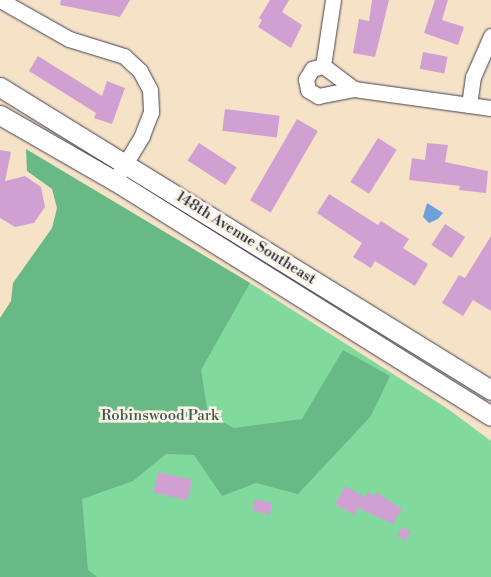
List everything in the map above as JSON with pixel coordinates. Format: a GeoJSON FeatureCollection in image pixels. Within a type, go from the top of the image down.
{"type":"FeatureCollection","features":[{"type":"Feature","properties":{"kind":"main road","name":"148th Avenue Southeast"},"geometry":{"type":"LineString","coordinates":[[0,87],[491,390]]}},
{"type":"Feature","properties":{"kind":"main road","name":"148th Avenue Southeast"},"geometry":{"type":"LineString","coordinates":[[0,115],[114,181],[491,416]]}},
{"type":"Feature","properties":{"kind":"street"},"geometry":{"type":"LineString","coordinates":[[0,0],[68,39],[124,56],[140,71],[150,90],[151,112],[145,130],[114,181]]}},
{"type":"Feature","properties":{"kind":"street"},"geometry":{"type":"LineString","coordinates":[[323,66],[333,0]]}},
{"type":"Feature","properties":{"kind":"street"},"geometry":{"type":"LineString","coordinates":[[469,105],[473,77],[491,36]]}},
{"type":"Feature","properties":{"kind":"street"},"geometry":{"type":"LineString","coordinates":[[323,66],[354,89]]}},
{"type":"Feature","properties":{"kind":"street"},"geometry":{"type":"LineString","coordinates":[[323,66],[312,69],[306,79],[313,94],[324,96],[354,89],[491,108]]}},
{"type":"Feature","properties":{"kind":"green space"},"geometry":{"type":"Polygon","coordinates":[[[26,149],[250,283],[201,370],[208,414],[234,428],[302,419],[343,350],[390,376],[371,416],[298,494],[256,483],[222,496],[194,455],[166,454],[133,481],[82,499],[88,570],[97,577],[0,577],[0,318],[11,301],[13,283],[52,228],[57,208],[52,189],[27,171],[26,149]]]}},
{"type":"Feature","properties":{"kind":"green space","name":"Robinswood Park"},"geometry":{"type":"Polygon","coordinates":[[[92,189],[250,283],[448,409],[491,441],[491,577],[0,577],[0,329],[92,189]]]}},
{"type":"Feature","properties":{"kind":"water"},"geometry":{"type":"Polygon","coordinates":[[[427,203],[443,213],[438,219],[429,223],[423,217],[427,203]]]}},
{"type":"Feature","properties":{"kind":"building"},"geometry":{"type":"Polygon","coordinates":[[[61,0],[130,0],[120,17],[60,5],[61,0]]]}},
{"type":"Feature","properties":{"kind":"building"},"geometry":{"type":"Polygon","coordinates":[[[270,0],[289,0],[282,12],[302,25],[291,48],[258,27],[262,20],[259,18],[270,0]]]}},
{"type":"Feature","properties":{"kind":"building"},"geometry":{"type":"Polygon","coordinates":[[[372,0],[389,0],[375,57],[353,53],[359,19],[369,21],[372,0]]]}},
{"type":"Feature","properties":{"kind":"building"},"geometry":{"type":"Polygon","coordinates":[[[435,0],[448,0],[442,20],[464,27],[458,45],[424,33],[435,0]]]}},
{"type":"Feature","properties":{"kind":"building"},"geometry":{"type":"Polygon","coordinates":[[[423,52],[448,57],[444,73],[420,69],[423,52]]]}},
{"type":"Feature","properties":{"kind":"building"},"geometry":{"type":"Polygon","coordinates":[[[38,56],[102,96],[107,81],[125,88],[112,124],[94,118],[96,113],[29,71],[38,56]]]}},
{"type":"Feature","properties":{"kind":"building"},"geometry":{"type":"Polygon","coordinates":[[[225,109],[280,116],[277,138],[222,131],[225,109]]]}},
{"type":"Feature","properties":{"kind":"building"},"geometry":{"type":"Polygon","coordinates":[[[297,119],[318,131],[271,212],[250,200],[297,119]]]}},
{"type":"Feature","properties":{"kind":"building"},"geometry":{"type":"Polygon","coordinates":[[[378,138],[397,150],[369,194],[350,182],[378,138]]]}},
{"type":"Feature","properties":{"kind":"building"},"geometry":{"type":"Polygon","coordinates":[[[199,143],[237,168],[225,185],[188,161],[199,143]]]}},
{"type":"Feature","properties":{"kind":"building"},"geometry":{"type":"Polygon","coordinates":[[[427,143],[448,145],[445,162],[488,171],[486,193],[459,190],[460,186],[409,180],[412,158],[425,160],[427,143]]]}},
{"type":"Feature","properties":{"kind":"building"},"geometry":{"type":"Polygon","coordinates":[[[0,150],[11,152],[5,181],[25,176],[41,187],[45,207],[34,223],[15,227],[0,218],[0,150]]]}},
{"type":"Feature","properties":{"kind":"building"},"geometry":{"type":"Polygon","coordinates":[[[329,194],[378,225],[381,221],[409,239],[403,248],[428,264],[415,286],[375,261],[371,268],[353,257],[362,243],[317,213],[329,194]]]}},
{"type":"Feature","properties":{"kind":"building"},"geometry":{"type":"Polygon","coordinates":[[[445,224],[465,237],[452,258],[431,245],[445,224]]]}},
{"type":"Feature","properties":{"kind":"building"},"geometry":{"type":"Polygon","coordinates":[[[491,236],[491,311],[473,300],[463,316],[442,303],[459,275],[465,278],[491,236]]]}},
{"type":"Feature","properties":{"kind":"building"},"geometry":{"type":"Polygon","coordinates":[[[158,472],[192,480],[187,500],[153,492],[158,472]]]}},
{"type":"Feature","properties":{"kind":"building"},"geometry":{"type":"Polygon","coordinates":[[[345,486],[365,497],[368,492],[374,496],[376,492],[402,509],[393,524],[358,508],[354,515],[335,504],[345,486]]]}},
{"type":"Feature","properties":{"kind":"building"},"geometry":{"type":"Polygon","coordinates":[[[255,499],[273,503],[270,515],[252,511],[255,499]]]}},
{"type":"Feature","properties":{"kind":"building"},"geometry":{"type":"Polygon","coordinates":[[[402,527],[411,532],[406,541],[397,536],[402,527]]]}}]}
